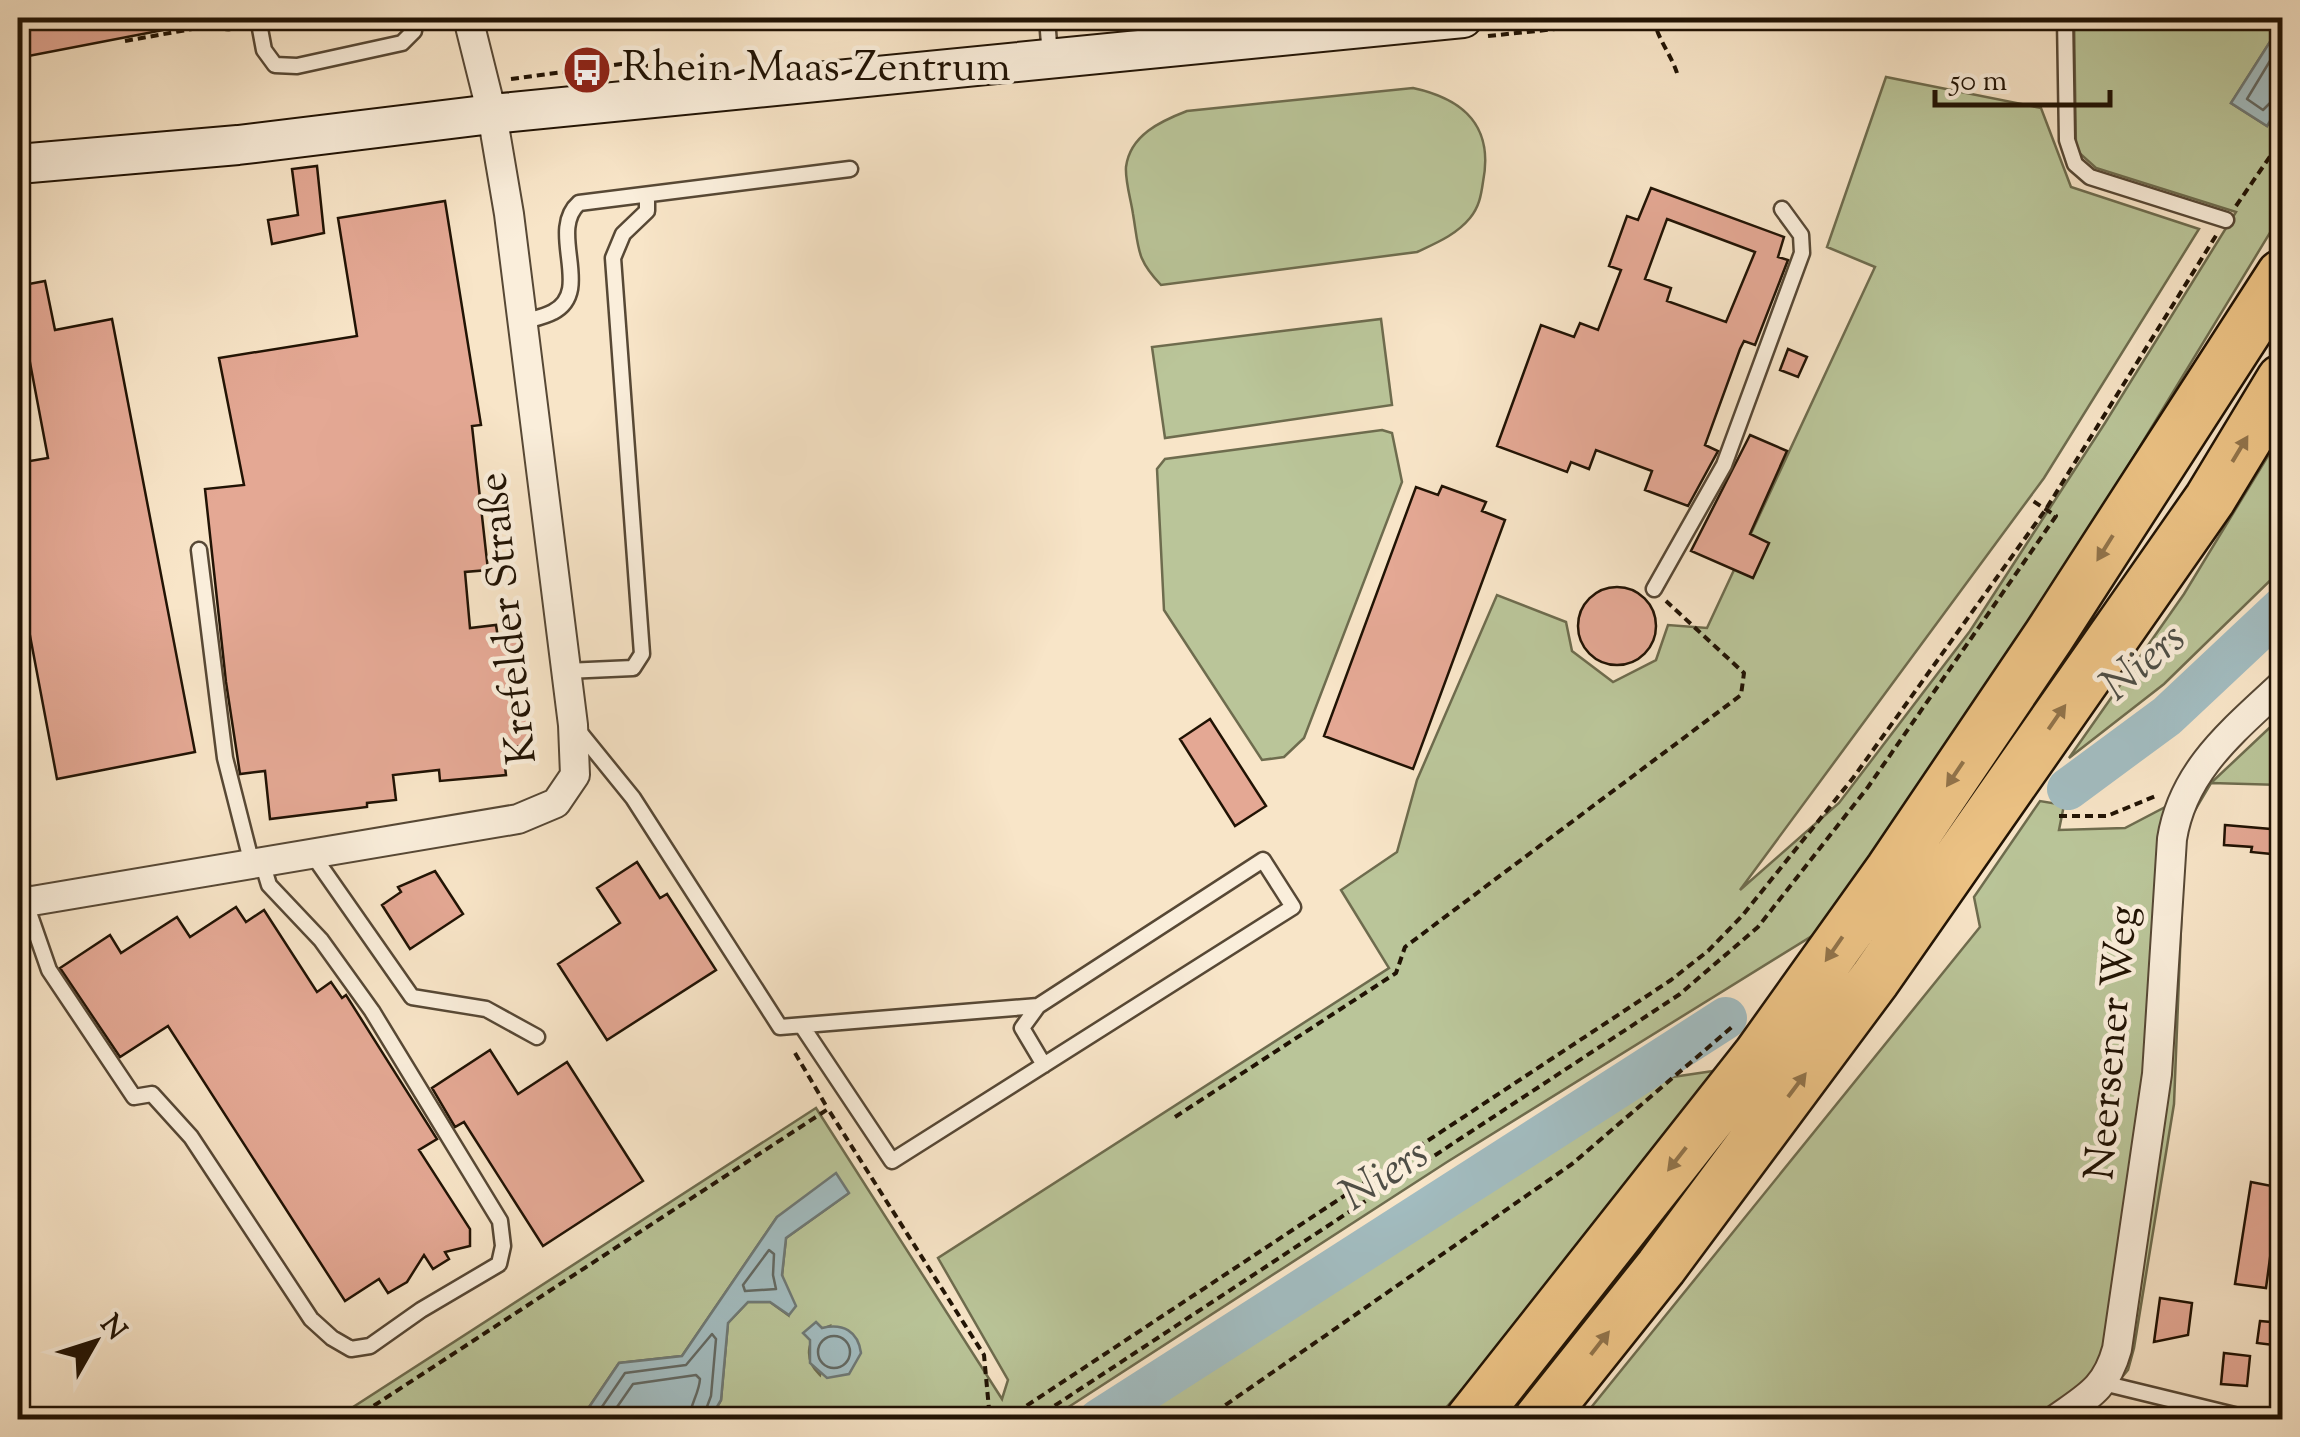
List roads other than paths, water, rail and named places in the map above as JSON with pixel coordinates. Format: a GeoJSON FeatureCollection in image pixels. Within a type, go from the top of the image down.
{"type":"FeatureCollection","features":[{"type":"Feature","properties":{"kind":"highway"},"geometry":{"type":"LineString","coordinates":[[1471,1420],[1759,1055],[1890,870],[2049,636],[2282,274]]}},
{"type":"Feature","properties":{"kind":"highway"},"geometry":{"type":"LineString","coordinates":[[1539,1420],[1661,1267],[1875,978],[2210,499],[2282,380]]}},
{"type":"Feature","properties":{"kind":"street","name":"Krefelder Straße"},"geometry":{"type":"LineString","coordinates":[[21,900],[518,819],[556,802],[575,774],[573,725],[522,322],[492,114],[468,18]]}},
{"type":"Feature","properties":{"kind":"street"},"geometry":{"type":"LineString","coordinates":[[18,164],[238,145],[492,114],[1463,18]]}},
{"type":"Feature","properties":{"kind":"street","name":"Neersener Weg"},"geometry":{"type":"LineString","coordinates":[[2103,1383],[2117,1349],[2150,1135],[2161,1030],[2172,839],[2178,811],[2190,782],[2218,745],[2282,685]]}},
{"type":"Feature","properties":{"kind":"street"},"geometry":{"type":"LineString","coordinates":[[2054,1420],[2103,1383]]}},
{"type":"Feature","properties":{"kind":"lane"},"geometry":{"type":"LineString","coordinates":[[258,18],[264,50],[276,65],[297,66],[402,43],[414,31],[415,18]]}},
{"type":"Feature","properties":{"kind":"lane"},"geometry":{"type":"LineString","coordinates":[[1047,18],[1050,58]]}},
{"type":"Feature","properties":{"kind":"lane"},"geometry":{"type":"LineString","coordinates":[[2065,18],[2067,140],[2074,164],[2090,177],[2226,220]]}},
{"type":"Feature","properties":{"kind":"lane"},"geometry":{"type":"LineString","coordinates":[[522,322],[555,312],[567,298],[571,279],[566,229],[570,211],[579,203],[850,169]]}},
{"type":"Feature","properties":{"kind":"lane"},"geometry":{"type":"LineString","coordinates":[[566,671],[633,668],[642,654],[613,258],[624,234],[648,211],[647,194]]}},
{"type":"Feature","properties":{"kind":"lane"},"geometry":{"type":"LineString","coordinates":[[1654,589],[1724,465],[1802,253],[1801,234],[1782,210]]}},
{"type":"Feature","properties":{"kind":"lane"},"geometry":{"type":"LineString","coordinates":[[21,900],[49,970],[134,1097],[152,1094],[191,1136],[312,1319],[332,1338],[351,1349],[370,1346],[499,1264],[503,1246],[500,1221],[372,1011],[320,940],[269,886],[257,863],[224,758],[199,550]]}},
{"type":"Feature","properties":{"kind":"lane"},"geometry":{"type":"LineString","coordinates":[[573,725],[634,798],[780,1027],[1038,1006]]}},
{"type":"Feature","properties":{"kind":"lane"},"geometry":{"type":"LineString","coordinates":[[311,854],[412,996],[486,1009],[537,1036]]}},
{"type":"Feature","properties":{"kind":"lane"},"geometry":{"type":"LineString","coordinates":[[802,1026],[892,1161],[1044,1065],[1293,906],[1263,860],[1038,1006],[1022,1028],[1044,1065]]}},
{"type":"Feature","properties":{"kind":"lane"},"geometry":{"type":"LineString","coordinates":[[2103,1383],[2256,1420]]}},
{"type":"Feature","properties":{"kind":"water"},"geometry":{"type":"Polygon","coordinates":[[[2282,23],[2282,102],[2267,126],[2231,103],[2282,23]]]}},
{"type":"Feature","properties":{"kind":"water"},"geometry":{"type":"Polygon","coordinates":[[[836,1173],[849,1193],[786,1238],[782,1275],[796,1306],[789,1315],[770,1302],[748,1302],[728,1323],[721,1400],[710,1419],[581,1419],[619,1363],[682,1356],[777,1217],[836,1173]]]}},
{"type":"Feature","properties":{"kind":"water"},"geometry":{"type":"Polygon","coordinates":[[[816,1322],[822,1328],[848,1330],[857,1339],[861,1353],[849,1374],[827,1378],[810,1363],[810,1340],[803,1333],[816,1322]]]}},
{"type":"Feature","properties":{"kind":"waterway","name":"Niers"},"geometry":{"type":"LineString","coordinates":[[2068,789],[2167,716],[2282,608]]}},
{"type":"Feature","properties":{"kind":"waterway","name":"Niers"},"geometry":{"type":"LineString","coordinates":[[1099,1420],[1726,1018]]}},
{"type":"Feature","properties":{"kind":"place","name":"Rhein-Maas-Zentrum"},"geometry":{"type":"Point","coordinates":[587,70]}}]}
